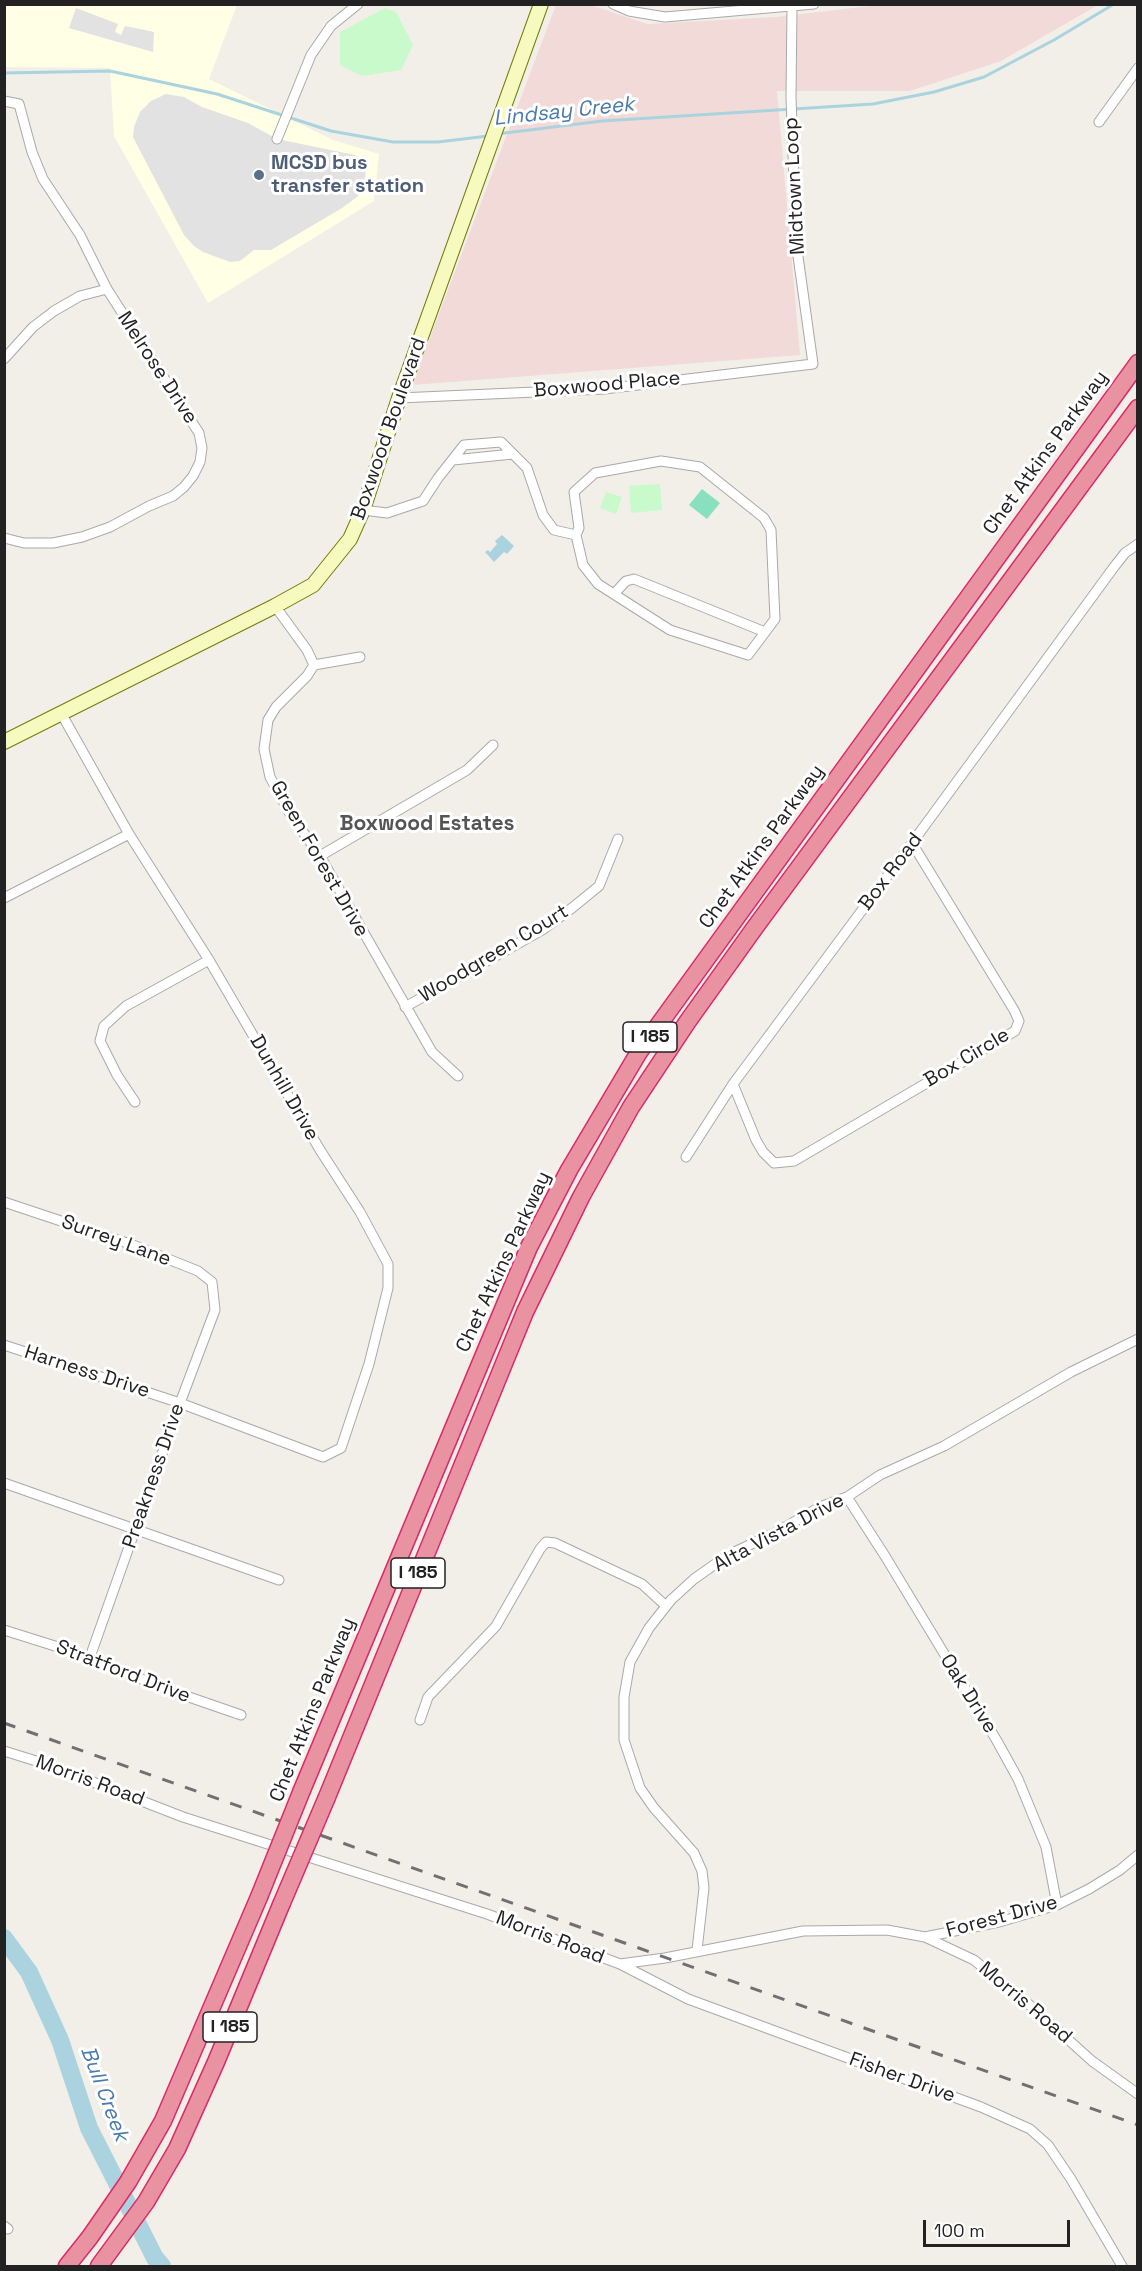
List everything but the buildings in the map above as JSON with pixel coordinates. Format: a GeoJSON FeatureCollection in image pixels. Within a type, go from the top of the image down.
{"type":"FeatureCollection","features":[{"type":"Feature","properties":{"kind":"highway","name":"Chet Atkins Parkway"},"geometry":{"type":"LineString","coordinates":[[67,2266],[128,2182],[163,2121],[259,1897],[529,1247],[569,1170],[639,1052],[1135,366]]}},
{"type":"Feature","properties":{"kind":"highway","name":"Chet Atkins Parkway"},"geometry":{"type":"LineString","coordinates":[[99,2266],[146,2202],[177,2149],[327,1797],[525,1312],[580,1197],[632,1107],[688,1021],[1134,413]]}},
{"type":"Feature","properties":{"kind":"highway"},"geometry":{"type":"LineString","coordinates":[[108,2266],[146,2202]]}},
{"type":"Feature","properties":{"kind":"street"},"geometry":{"type":"LineString","coordinates":[[277,139],[311,55],[331,26],[358,4]]}},
{"type":"Feature","properties":{"kind":"street","name":"Boxwood Boulevard"},"geometry":{"type":"LineString","coordinates":[[4,742],[313,585],[350,539],[363,510],[399,398],[541,4]]}},
{"type":"Feature","properties":{"kind":"street"},"geometry":{"type":"LineString","coordinates":[[613,4],[629,11],[665,17],[814,4]]}},
{"type":"Feature","properties":{"kind":"street","name":"Midtown Loop"},"geometry":{"type":"LineString","coordinates":[[792,7],[791,97],[796,242],[813,364]]}},
{"type":"Feature","properties":{"kind":"street"},"geometry":{"type":"LineString","coordinates":[[1099,122],[1137,68]]}},
{"type":"Feature","properties":{"kind":"street","name":"Melrose Drive"},"geometry":{"type":"LineString","coordinates":[[4,101],[19,104],[32,152],[43,179],[80,235],[106,290],[199,433],[202,448],[200,462],[189,481],[172,496],[123,521],[68,540],[39,544],[4,538]]}},
{"type":"Feature","properties":{"kind":"street"},"geometry":{"type":"LineString","coordinates":[[4,360],[33,327],[54,311],[80,296],[106,290]]}},
{"type":"Feature","properties":{"kind":"street","name":"Boxwood Place"},"geometry":{"type":"LineString","coordinates":[[399,398],[604,389],[813,364]]}},
{"type":"Feature","properties":{"kind":"street"},"geometry":{"type":"LineString","coordinates":[[363,510],[387,513],[423,501],[464,446],[501,442],[527,468],[543,515],[555,530],[576,535]]}},
{"type":"Feature","properties":{"kind":"street"},"geometry":{"type":"LineString","coordinates":[[485,443],[487,456]]}},
{"type":"Feature","properties":{"kind":"street"},"geometry":{"type":"LineString","coordinates":[[453,460],[513,454]]}},
{"type":"Feature","properties":{"kind":"street"},"geometry":{"type":"LineString","coordinates":[[661,460],[700,467],[764,518],[771,530],[775,620],[748,654],[670,630],[598,584],[583,565],[576,535],[579,528],[574,492],[595,473],[661,460]]}},
{"type":"Feature","properties":{"kind":"street","name":"Box Road"},"geometry":{"type":"LineString","coordinates":[[686,1157],[733,1084],[1114,567],[1125,553],[1137,544]]}},
{"type":"Feature","properties":{"kind":"street"},"geometry":{"type":"LineString","coordinates":[[614,594],[627,581],[634,579],[765,632]]}},
{"type":"Feature","properties":{"kind":"street"},"geometry":{"type":"LineString","coordinates":[[275,606],[307,651],[314,665],[360,657]]}},
{"type":"Feature","properties":{"kind":"street","name":"Green Forest Drive"},"geometry":{"type":"LineString","coordinates":[[314,665],[276,707],[268,720],[264,749],[270,777],[283,802],[320,856],[432,1052],[458,1076]]}},
{"type":"Feature","properties":{"kind":"street","name":"Dunhill Drive"},"geometry":{"type":"LineString","coordinates":[[61,713],[129,834],[209,960],[320,1150],[360,1212],[388,1264],[388,1288],[369,1364],[341,1448],[323,1457],[304,1450]]}},
{"type":"Feature","properties":{"kind":"street"},"geometry":{"type":"LineString","coordinates":[[320,856],[467,770],[493,745]]}},
{"type":"Feature","properties":{"kind":"street"},"geometry":{"type":"LineString","coordinates":[[4,897],[129,834]]}},
{"type":"Feature","properties":{"kind":"street","name":"Woodgreen Court"},"geometry":{"type":"LineString","coordinates":[[405,1007],[542,930],[599,886],[618,839]]}},
{"type":"Feature","properties":{"kind":"street","name":"Box Circle"},"geometry":{"type":"LineString","coordinates":[[733,1084],[763,1152],[774,1163],[794,1161],[1015,1031],[1019,1021],[1014,1010],[912,843]]}},
{"type":"Feature","properties":{"kind":"street"},"geometry":{"type":"LineString","coordinates":[[135,1102],[117,1075],[100,1041],[104,1026],[126,1006],[209,960]]}},
{"type":"Feature","properties":{"kind":"street","name":"Surrey Lane"},"geometry":{"type":"LineString","coordinates":[[4,1202],[133,1245],[198,1271],[212,1282],[214,1296]]}},
{"type":"Feature","properties":{"kind":"street","name":"Preakness Drive"},"geometry":{"type":"LineString","coordinates":[[90,1657],[215,1310],[214,1296]]}},
{"type":"Feature","properties":{"kind":"street","name":"Alta Vista Drive"},"geometry":{"type":"LineString","coordinates":[[697,1950],[704,1888],[702,1871],[694,1853],[654,1808],[640,1788],[624,1740],[624,1697],[630,1662],[639,1642],[666,1606],[694,1580],[728,1555],[775,1533],[820,1506],[847,1497],[880,1475],[944,1446],[1071,1372],[1137,1339]]}},
{"type":"Feature","properties":{"kind":"street","name":"Harness Drive"},"geometry":{"type":"LineString","coordinates":[[4,1345],[180,1403],[304,1450]]}},
{"type":"Feature","properties":{"kind":"street"},"geometry":{"type":"LineString","coordinates":[[4,1483],[279,1580]]}},
{"type":"Feature","properties":{"kind":"street","name":"Oak Drive"},"geometry":{"type":"LineString","coordinates":[[847,1497],[1018,1779],[1046,1847],[1057,1905]]}},
{"type":"Feature","properties":{"kind":"street"},"geometry":{"type":"LineString","coordinates":[[420,1720],[428,1697],[496,1626],[546,1542],[642,1584],[666,1606]]}},
{"type":"Feature","properties":{"kind":"street","name":"Stratford Drive"},"geometry":{"type":"LineString","coordinates":[[4,1630],[90,1657],[160,1687],[241,1715]]}},
{"type":"Feature","properties":{"kind":"street","name":"Morris Road"},"geometry":{"type":"LineString","coordinates":[[4,1751],[49,1765],[183,1816],[487,1914],[620,1964],[665,1958],[803,1931],[887,1930],[925,1937],[974,1960],[1032,2007],[1092,2061],[1137,2094]]}},
{"type":"Feature","properties":{"kind":"street","name":"Forest Drive"},"geometry":{"type":"LineString","coordinates":[[925,1937],[999,1922],[1057,1905],[1089,1889],[1119,1870],[1137,1855]]}},
{"type":"Feature","properties":{"kind":"street","name":"Fisher Drive"},"geometry":{"type":"LineString","coordinates":[[620,1964],[688,1999],[981,2107],[1030,2129],[1048,2145],[1071,2179],[1122,2266]]}},
{"type":"Feature","properties":{"kind":"shaded area"},"geometry":{"type":"Polygon","coordinates":[[[887,4],[1098,5],[1001,61],[910,91],[777,91],[800,355],[412,385],[556,5],[591,5],[647,24],[776,17],[887,4]]]}},
{"type":"Feature","properties":{"kind":"shaded area"},"geometry":{"type":"Polygon","coordinates":[[[5,5],[237,5],[209,79],[333,140],[379,154],[374,201],[208,303],[114,136],[110,68],[5,67],[5,5]]]}},
{"type":"Feature","properties":{"kind":"shaded area"},"geometry":{"type":"Polygon","coordinates":[[[76,8],[118,24],[115,32],[121,35],[125,26],[154,32],[153,52],[69,28],[76,8]]]}},
{"type":"Feature","properties":{"kind":"shaded area","name":"MCSD bus transfer station"},"geometry":{"type":"Polygon","coordinates":[[[166,94],[184,97],[202,107],[248,123],[277,139],[355,155],[362,160],[366,171],[363,188],[357,197],[342,208],[271,250],[254,250],[240,261],[230,262],[203,252],[184,235],[133,137],[140,112],[151,101],[166,94]]]}},
{"type":"Feature","properties":{"kind":"green space"},"geometry":{"type":"Polygon","coordinates":[[[385,8],[396,12],[413,45],[401,70],[362,76],[340,65],[340,32],[385,8]]]}},
{"type":"Feature","properties":{"kind":"green space"},"geometry":{"type":"Polygon","coordinates":[[[660,484],[662,510],[631,513],[629,486],[660,484]]]}},
{"type":"Feature","properties":{"kind":"green space"},"geometry":{"type":"Polygon","coordinates":[[[702,489],[720,503],[707,519],[689,505],[702,489]]]}},
{"type":"Feature","properties":{"kind":"green space"},"geometry":{"type":"Polygon","coordinates":[[[606,492],[622,497],[616,514],[600,508],[606,492]]]}},
{"type":"Feature","properties":{"kind":"water"},"geometry":{"type":"Polygon","coordinates":[[[502,535],[514,546],[507,554],[504,552],[494,562],[485,552],[488,550],[490,552],[497,544],[495,541],[502,535]]]}},
{"type":"Feature","properties":{"kind":"waterway","name":"Lindsay Creek"},"geometry":{"type":"LineString","coordinates":[[497,134],[602,121],[873,104],[934,92],[984,77],[1054,40],[1114,4]]}},
{"type":"Feature","properties":{"kind":"waterway","name":"Lindsay Creek"},"geometry":{"type":"LineString","coordinates":[[4,73],[110,71],[217,94],[331,131],[393,142],[438,142],[488,136]]}},
{"type":"Feature","properties":{"kind":"waterway","name":"Bull Creek"},"geometry":{"type":"LineString","coordinates":[[4,1938],[29,1972],[60,2040],[89,2128],[155,2258],[162,2266]]}},
{"type":"Feature","properties":{"kind":"railway"},"geometry":{"type":"LineString","coordinates":[[4,1723],[1138,2125]]}},
{"type":"Feature","properties":{"kind":"place","name":"MCSD bus transfer station"},"geometry":{"type":"Point","coordinates":[259,175]}},
{"type":"Feature","properties":{"kind":"district","name":"Boxwood Estates"},"geometry":{"type":"Point","coordinates":[427,824]}}]}
